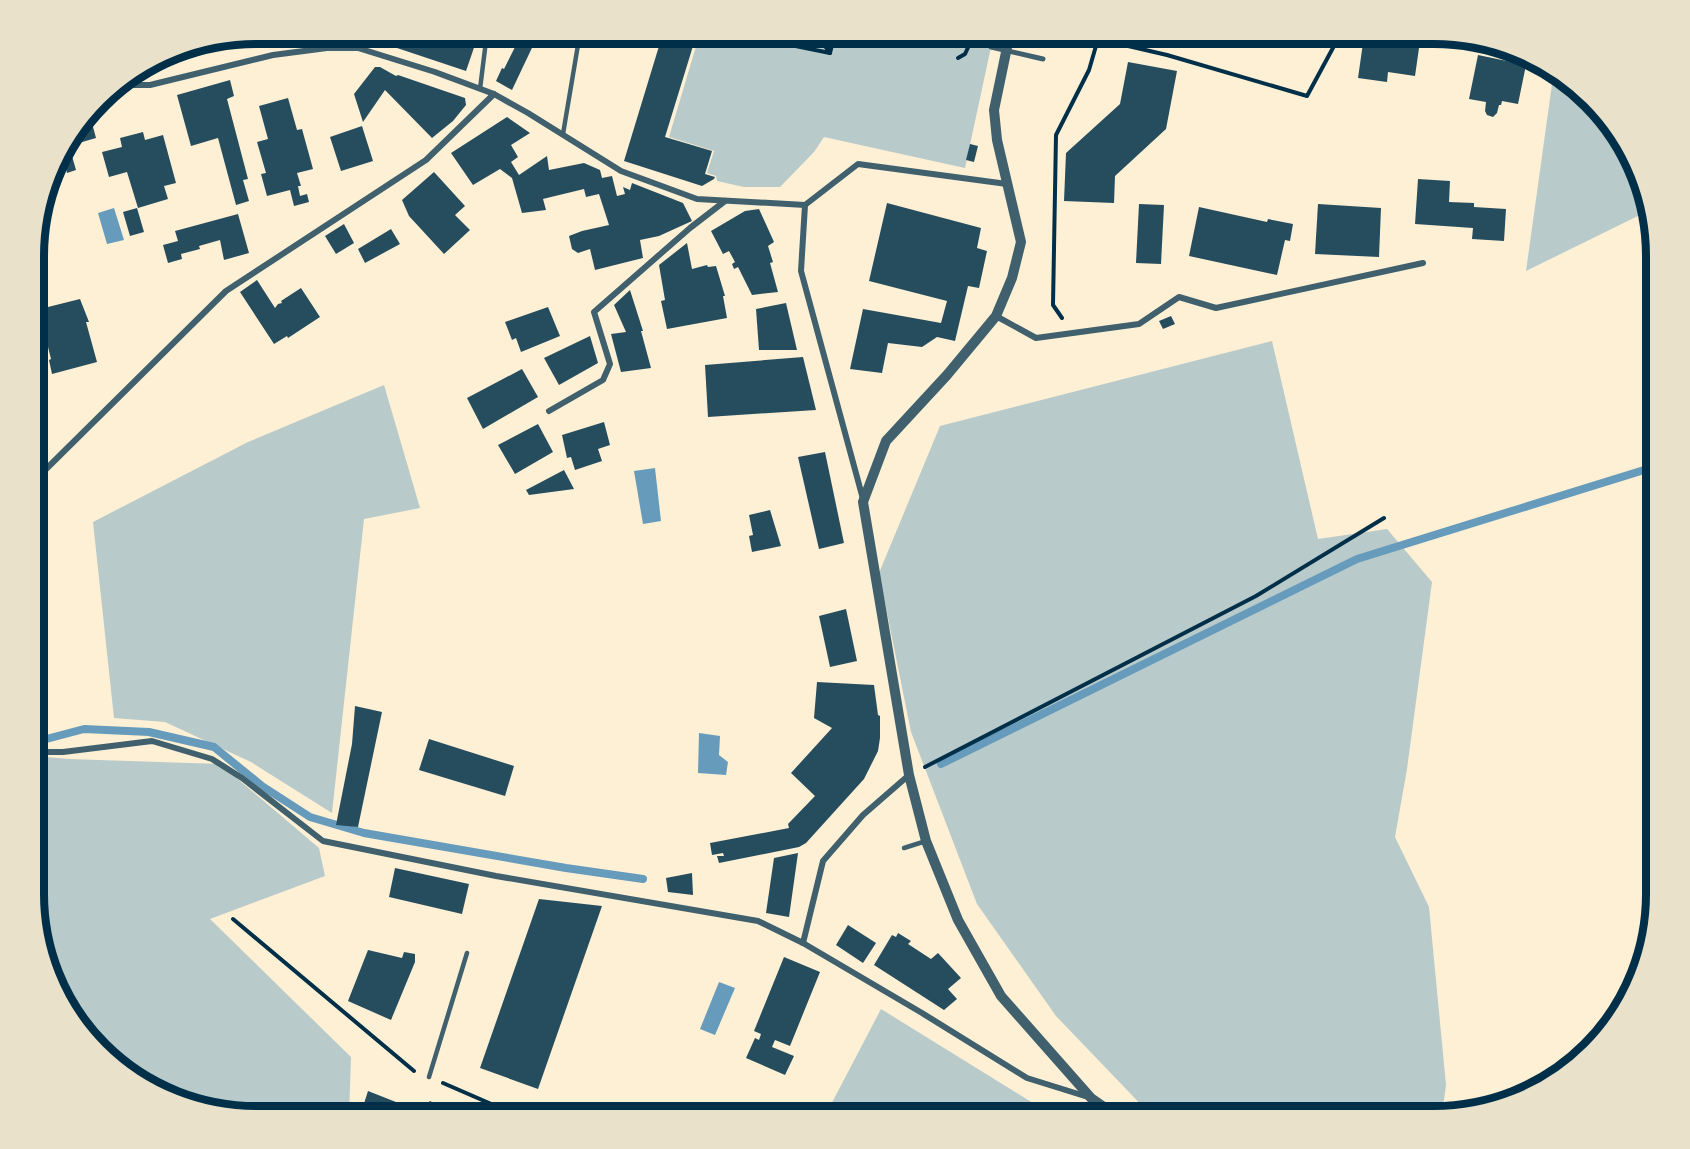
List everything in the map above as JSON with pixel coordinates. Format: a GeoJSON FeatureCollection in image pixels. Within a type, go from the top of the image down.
{"type":"FeatureCollection","features":[{"type":"Feature","properties":{"kind":"street"},"geometry":{"type":"LineString","coordinates":[[864,502],[886,441],[947,375],[996,316],[1012,279],[1021,242],[997,140],[994,110],[1007,44]]}},
{"type":"Feature","properties":{"kind":"street"},"geometry":{"type":"LineString","coordinates":[[991,47],[1043,59]]}},
{"type":"Feature","properties":{"kind":"street"},"geometry":{"type":"LineString","coordinates":[[130,85],[150,85],[273,55],[327,48],[358,48],[435,72],[494,94],[621,171],[697,199],[805,205],[858,164],[1008,184]]}},
{"type":"Feature","properties":{"kind":"street"},"geometry":{"type":"LineString","coordinates":[[44,471],[226,291],[426,160],[494,94]]}},
{"type":"Feature","properties":{"kind":"street"},"geometry":{"type":"LineString","coordinates":[[549,411],[603,380],[609,364],[594,312],[690,228],[725,201]]}},
{"type":"Feature","properties":{"kind":"street"},"geometry":{"type":"LineString","coordinates":[[805,205],[801,271],[864,502],[909,775],[926,841],[958,920],[1001,996],[1092,1098],[1103,1106]]}},
{"type":"Feature","properties":{"kind":"street"},"geometry":{"type":"LineString","coordinates":[[996,316],[1036,338],[1139,324],[1179,297],[1216,308],[1423,263]]}},
{"type":"Feature","properties":{"kind":"street"},"geometry":{"type":"LineString","coordinates":[[44,752],[63,752],[152,741],[212,759],[243,778],[323,841],[507,878],[758,921],[803,943],[1027,1078],[1092,1098]]}},
{"type":"Feature","properties":{"kind":"street"},"geometry":{"type":"LineString","coordinates":[[803,943],[823,861],[863,815],[909,775]]}},
{"type":"Feature","properties":{"kind":"lane"},"geometry":{"type":"LineString","coordinates":[[327,44],[327,48]]}},
{"type":"Feature","properties":{"kind":"lane"},"geometry":{"type":"LineString","coordinates":[[480,89],[486,44]]}},
{"type":"Feature","properties":{"kind":"lane"},"geometry":{"type":"LineString","coordinates":[[562,134],[578,44]]}},
{"type":"Feature","properties":{"kind":"lane"},"geometry":{"type":"LineString","coordinates":[[904,848],[926,841]]}},
{"type":"Feature","properties":{"kind":"lane"},"geometry":{"type":"LineString","coordinates":[[429,1077],[467,953]]}},
{"type":"Feature","properties":{"kind":"path"},"geometry":{"type":"LineString","coordinates":[[786,44],[830,53]]}},
{"type":"Feature","properties":{"kind":"path"},"geometry":{"type":"LineString","coordinates":[[824,44],[830,53]]}},
{"type":"Feature","properties":{"kind":"path"},"geometry":{"type":"LineString","coordinates":[[830,53],[832,44]]}},
{"type":"Feature","properties":{"kind":"path"},"geometry":{"type":"LineString","coordinates":[[958,58],[965,54],[970,44]]}},
{"type":"Feature","properties":{"kind":"path"},"geometry":{"type":"LineString","coordinates":[[1053,305],[1056,135],[1089,70],[1097,44]]}},
{"type":"Feature","properties":{"kind":"path"},"geometry":{"type":"LineString","coordinates":[[1120,44],[1167,55],[1307,96],[1335,44]]}},
{"type":"Feature","properties":{"kind":"path"},"geometry":{"type":"LineString","coordinates":[[909,775],[1256,596],[1384,518]]}},
{"type":"Feature","properties":{"kind":"path"},"geometry":{"type":"LineString","coordinates":[[233,919],[414,1071],[494,1105]]}},
{"type":"Feature","properties":{"kind":"shaded area"},"geometry":{"type":"Polygon","coordinates":[[[697,44],[992,44],[965,168],[824,137],[814,152],[780,187],[744,187],[717,181],[716,176],[707,173],[714,151],[669,137],[697,44]]]}},
{"type":"Feature","properties":{"kind":"shaded area"},"geometry":{"type":"Polygon","coordinates":[[[1553,79],[1594,116],[1611,138],[1625,162],[1642,214],[1526,271],[1553,79]]]}},
{"type":"Feature","properties":{"kind":"shaded area"},"geometry":{"type":"Polygon","coordinates":[[[1272,341],[1318,539],[1387,529],[1432,582],[1407,769],[1395,837],[1429,907],[1446,1085],[1443,1105],[1142,1106],[1056,1016],[977,904],[911,732],[879,573],[940,426],[1272,341]]]}},
{"type":"Feature","properties":{"kind":"shaded area"},"geometry":{"type":"Polygon","coordinates":[[[384,385],[420,508],[364,519],[332,813],[251,762],[165,722],[114,718],[93,522],[248,442],[384,385]]]}},
{"type":"Feature","properties":{"kind":"shaded area"},"geometry":{"type":"Polygon","coordinates":[[[44,757],[220,764],[319,848],[325,876],[210,919],[351,1057],[349,1105],[242,1105],[201,1098],[162,1084],[138,1070],[116,1053],[79,1011],[65,987],[51,948],[44,907],[44,757]]]}},
{"type":"Feature","properties":{"kind":"shaded area"},"geometry":{"type":"Polygon","coordinates":[[[881,1009],[1037,1106],[830,1105],[881,1009]]]}},
{"type":"Feature","properties":{"kind":"water"},"geometry":{"type":"Polygon","coordinates":[[[114,208],[124,240],[107,244],[98,213],[114,208]]]}},
{"type":"Feature","properties":{"kind":"water"},"geometry":{"type":"Polygon","coordinates":[[[655,468],[661,521],[643,524],[634,471],[655,468]]]}},
{"type":"Feature","properties":{"kind":"water"},"geometry":{"type":"Polygon","coordinates":[[[699,733],[720,736],[719,755],[728,762],[726,775],[698,773],[699,733]]]}},
{"type":"Feature","properties":{"kind":"water"},"geometry":{"type":"Polygon","coordinates":[[[719,982],[735,988],[715,1035],[700,1029],[719,982]]]}},
{"type":"Feature","properties":{"kind":"building"},"geometry":{"type":"Polygon","coordinates":[[[395,44],[475,44],[466,71],[394,47],[395,44]]]}},
{"type":"Feature","properties":{"kind":"building"},"geometry":{"type":"Polygon","coordinates":[[[516,44],[534,44],[512,90],[496,81],[502,68],[504,69],[516,44]]]}},
{"type":"Feature","properties":{"kind":"building"},"geometry":{"type":"Polygon","coordinates":[[[660,44],[694,44],[665,137],[712,151],[705,174],[715,177],[714,179],[702,186],[624,161],[660,44]]]}},
{"type":"Feature","properties":{"kind":"building"},"geometry":{"type":"Polygon","coordinates":[[[1363,44],[1390,46],[1390,44],[1420,44],[1415,76],[1388,72],[1387,82],[1358,78],[1363,44]]]}},
{"type":"Feature","properties":{"kind":"building"},"geometry":{"type":"Polygon","coordinates":[[[1478,55],[1526,65],[1518,104],[1502,101],[1493,117],[1487,115],[1485,111],[1486,102],[1469,99],[1478,55]]]}},
{"type":"Feature","properties":{"kind":"building"},"geometry":{"type":"Polygon","coordinates":[[[1128,62],[1177,71],[1166,129],[1115,176],[1114,203],[1064,201],[1066,153],[1120,104],[1128,62]]]}},
{"type":"Feature","properties":{"kind":"building"},"geometry":{"type":"Polygon","coordinates":[[[375,67],[465,98],[466,105],[453,121],[432,138],[385,90],[363,122],[354,94],[375,67]]]}},
{"type":"Feature","properties":{"kind":"building"},"geometry":{"type":"Polygon","coordinates":[[[230,80],[234,96],[227,99],[248,179],[243,180],[249,201],[236,205],[218,138],[191,146],[177,95],[230,80]]]}},
{"type":"Feature","properties":{"kind":"building"},"geometry":{"type":"Polygon","coordinates":[[[288,98],[297,130],[302,129],[313,169],[297,173],[301,186],[298,186],[300,196],[307,194],[309,202],[294,206],[290,190],[267,196],[261,174],[266,173],[257,142],[268,139],[259,106],[288,98]]]}},
{"type":"Feature","properties":{"kind":"building"},"geometry":{"type":"Polygon","coordinates":[[[507,117],[530,133],[511,145],[518,157],[511,162],[519,175],[547,156],[549,170],[584,163],[600,170],[602,178],[612,176],[617,196],[625,194],[623,187],[630,190],[632,183],[683,203],[692,221],[659,236],[640,240],[643,258],[595,270],[590,249],[578,253],[572,249],[569,236],[609,225],[599,194],[586,197],[584,189],[551,197],[543,199],[546,210],[522,213],[512,178],[500,169],[473,185],[451,153],[507,117]]]}},
{"type":"Feature","properties":{"kind":"building"},"geometry":{"type":"Polygon","coordinates":[[[92,123],[96,138],[76,144],[79,138],[92,123]]]}},
{"type":"Feature","properties":{"kind":"building"},"geometry":{"type":"Polygon","coordinates":[[[362,126],[373,161],[341,171],[330,137],[362,126]]]}},
{"type":"Feature","properties":{"kind":"building"},"geometry":{"type":"Polygon","coordinates":[[[143,132],[145,140],[163,135],[176,183],[164,186],[168,199],[138,208],[127,172],[109,177],[102,152],[122,147],[120,138],[143,132]]]}},
{"type":"Feature","properties":{"kind":"building"},"geometry":{"type":"Polygon","coordinates":[[[970,144],[978,146],[974,162],[966,160],[970,144]]]}},
{"type":"Feature","properties":{"kind":"building"},"geometry":{"type":"Polygon","coordinates":[[[71,152],[76,170],[67,173],[64,164],[71,152]]]}},
{"type":"Feature","properties":{"kind":"building"},"geometry":{"type":"Polygon","coordinates":[[[434,172],[465,206],[455,215],[470,230],[444,254],[409,216],[402,200],[434,172]]]}},
{"type":"Feature","properties":{"kind":"building"},"geometry":{"type":"Polygon","coordinates":[[[1418,179],[1450,181],[1449,202],[1474,203],[1474,207],[1506,209],[1504,241],[1472,239],[1473,228],[1415,224],[1418,179]]]}},
{"type":"Feature","properties":{"kind":"building"},"geometry":{"type":"Polygon","coordinates":[[[887,203],[981,228],[977,248],[987,251],[979,288],[968,286],[955,341],[937,337],[922,347],[888,343],[882,373],[850,369],[863,309],[941,323],[947,301],[869,281],[887,203]]]}},
{"type":"Feature","properties":{"kind":"building"},"geometry":{"type":"Polygon","coordinates":[[[1139,204],[1164,205],[1161,264],[1136,263],[1139,204]]]}},
{"type":"Feature","properties":{"kind":"building"},"geometry":{"type":"Polygon","coordinates":[[[1318,204],[1381,208],[1379,257],[1315,254],[1318,204]]]}},
{"type":"Feature","properties":{"kind":"building"},"geometry":{"type":"Polygon","coordinates":[[[1199,207],[1267,222],[1268,219],[1293,224],[1290,241],[1285,240],[1277,275],[1189,256],[1199,207]]]}},
{"type":"Feature","properties":{"kind":"building"},"geometry":{"type":"Polygon","coordinates":[[[137,208],[144,232],[130,236],[123,212],[137,208]]]}},
{"type":"Feature","properties":{"kind":"building"},"geometry":{"type":"Polygon","coordinates":[[[759,209],[774,242],[768,246],[778,292],[752,295],[738,267],[734,269],[732,264],[735,262],[729,251],[723,254],[711,231],[745,211],[759,209]]]}},
{"type":"Feature","properties":{"kind":"building"},"geometry":{"type":"Polygon","coordinates":[[[238,214],[249,253],[224,260],[220,240],[199,246],[200,249],[181,254],[182,259],[168,263],[163,245],[178,241],[175,231],[238,214]]]}},
{"type":"Feature","properties":{"kind":"building"},"geometry":{"type":"Polygon","coordinates":[[[344,224],[354,243],[336,254],[325,236],[344,224]]]}},
{"type":"Feature","properties":{"kind":"building"},"geometry":{"type":"Polygon","coordinates":[[[391,229],[400,244],[365,263],[358,249],[391,229]]]}},
{"type":"Feature","properties":{"kind":"building"},"geometry":{"type":"Polygon","coordinates":[[[687,243],[692,269],[707,265],[708,267],[716,266],[725,296],[723,296],[727,318],[667,329],[661,301],[665,300],[659,265],[687,243]]]}},
{"type":"Feature","properties":{"kind":"building"},"geometry":{"type":"Polygon","coordinates":[[[257,280],[275,308],[282,303],[281,301],[301,288],[320,317],[288,338],[287,336],[274,344],[240,292],[257,280]]]}},
{"type":"Feature","properties":{"kind":"building"},"geometry":{"type":"Polygon","coordinates":[[[630,290],[643,331],[641,331],[651,368],[621,372],[611,334],[626,332],[614,305],[630,290]]]}},
{"type":"Feature","properties":{"kind":"building"},"geometry":{"type":"Polygon","coordinates":[[[80,299],[89,322],[86,322],[97,362],[52,374],[49,360],[51,359],[44,340],[44,308],[80,299]]]}},
{"type":"Feature","properties":{"kind":"building"},"geometry":{"type":"Polygon","coordinates":[[[786,303],[797,350],[759,350],[756,309],[786,303]]]}},
{"type":"Feature","properties":{"kind":"building"},"geometry":{"type":"Polygon","coordinates":[[[548,307],[560,336],[521,352],[516,338],[512,340],[505,322],[548,307]]]}},
{"type":"Feature","properties":{"kind":"building"},"geometry":{"type":"Polygon","coordinates":[[[1171,316],[1175,324],[1163,329],[1159,321],[1171,316]]]}},
{"type":"Feature","properties":{"kind":"building"},"geometry":{"type":"Polygon","coordinates":[[[590,336],[598,363],[559,385],[544,358],[590,336]]]}},
{"type":"Feature","properties":{"kind":"building"},"geometry":{"type":"Polygon","coordinates":[[[803,357],[816,410],[708,417],[705,365],[803,357]]]}},
{"type":"Feature","properties":{"kind":"building"},"geometry":{"type":"Polygon","coordinates":[[[522,369],[538,397],[483,429],[467,398],[522,369]]]}},
{"type":"Feature","properties":{"kind":"building"},"geometry":{"type":"Polygon","coordinates":[[[604,422],[610,445],[598,449],[602,461],[575,470],[571,457],[567,458],[562,435],[604,422]]]}},
{"type":"Feature","properties":{"kind":"building"},"geometry":{"type":"Polygon","coordinates":[[[538,424],[553,452],[515,474],[498,445],[538,424]]]}},
{"type":"Feature","properties":{"kind":"building"},"geometry":{"type":"Polygon","coordinates":[[[825,452],[844,543],[819,549],[798,457],[825,452]]]}},
{"type":"Feature","properties":{"kind":"building"},"geometry":{"type":"Polygon","coordinates":[[[564,470],[574,489],[529,495],[526,490],[564,470]]]}},
{"type":"Feature","properties":{"kind":"building"},"geometry":{"type":"Polygon","coordinates":[[[770,510],[781,546],[752,552],[749,536],[753,535],[749,515],[770,510]]]}},
{"type":"Feature","properties":{"kind":"building"},"geometry":{"type":"Polygon","coordinates":[[[846,609],[857,661],[830,667],[819,616],[846,609]]]}},
{"type":"Feature","properties":{"kind":"building"},"geometry":{"type":"Polygon","coordinates":[[[817,682],[874,685],[880,716],[880,738],[878,751],[864,779],[806,843],[799,847],[719,863],[717,856],[724,856],[723,853],[712,855],[710,843],[789,828],[788,824],[815,796],[791,773],[832,728],[814,718],[817,682]]]}},
{"type":"Feature","properties":{"kind":"building"},"geometry":{"type":"Polygon","coordinates":[[[355,706],[382,712],[358,827],[336,825],[352,744],[355,706]]]}},
{"type":"Feature","properties":{"kind":"building"},"geometry":{"type":"Polygon","coordinates":[[[429,739],[514,766],[505,796],[419,770],[429,739]]]}},
{"type":"Feature","properties":{"kind":"building"},"geometry":{"type":"Polygon","coordinates":[[[798,853],[789,917],[766,913],[774,858],[798,853]]]}},
{"type":"Feature","properties":{"kind":"building"},"geometry":{"type":"Polygon","coordinates":[[[395,868],[469,884],[462,914],[389,897],[395,868]]]}},
{"type":"Feature","properties":{"kind":"building"},"geometry":{"type":"Polygon","coordinates":[[[692,873],[693,895],[668,892],[666,878],[692,873]]]}},
{"type":"Feature","properties":{"kind":"building"},"geometry":{"type":"Polygon","coordinates":[[[539,899],[602,906],[538,1089],[480,1068],[539,899]]]}},
{"type":"Feature","properties":{"kind":"building"},"geometry":{"type":"Polygon","coordinates":[[[848,925],[876,943],[863,963],[836,945],[848,925]]]}},
{"type":"Feature","properties":{"kind":"building"},"geometry":{"type":"Polygon","coordinates":[[[898,933],[911,941],[908,944],[931,959],[938,953],[961,978],[948,989],[957,999],[944,1010],[874,965],[892,935],[896,937],[898,933]]]}},
{"type":"Feature","properties":{"kind":"building"},"geometry":{"type":"Polygon","coordinates":[[[368,950],[402,958],[404,952],[415,954],[415,962],[391,1020],[348,1001],[368,950]]]}},
{"type":"Feature","properties":{"kind":"building"},"geometry":{"type":"Polygon","coordinates":[[[784,957],[820,972],[790,1046],[775,1040],[772,1047],[794,1056],[785,1075],[746,1058],[755,1038],[759,1040],[761,1034],[754,1031],[784,957]]]}},
{"type":"Feature","properties":{"kind":"building"},"geometry":{"type":"Polygon","coordinates":[[[368,1091],[404,1105],[363,1105],[368,1091]]]}},
{"type":"Feature","properties":{"kind":"building"},"geometry":{"type":"Polygon","coordinates":[[[430,1101],[438,1105],[425,1105],[430,1101]]]}},
{"type":"Feature","properties":{"kind":"waterway"},"geometry":{"type":"LineString","coordinates":[[941,764],[1357,559],[1646,469]]}},
{"type":"Feature","properties":{"kind":"waterway"},"geometry":{"type":"LineString","coordinates":[[44,740],[84,729],[149,732],[214,747],[262,786],[310,817],[364,833],[643,879]]}}]}
